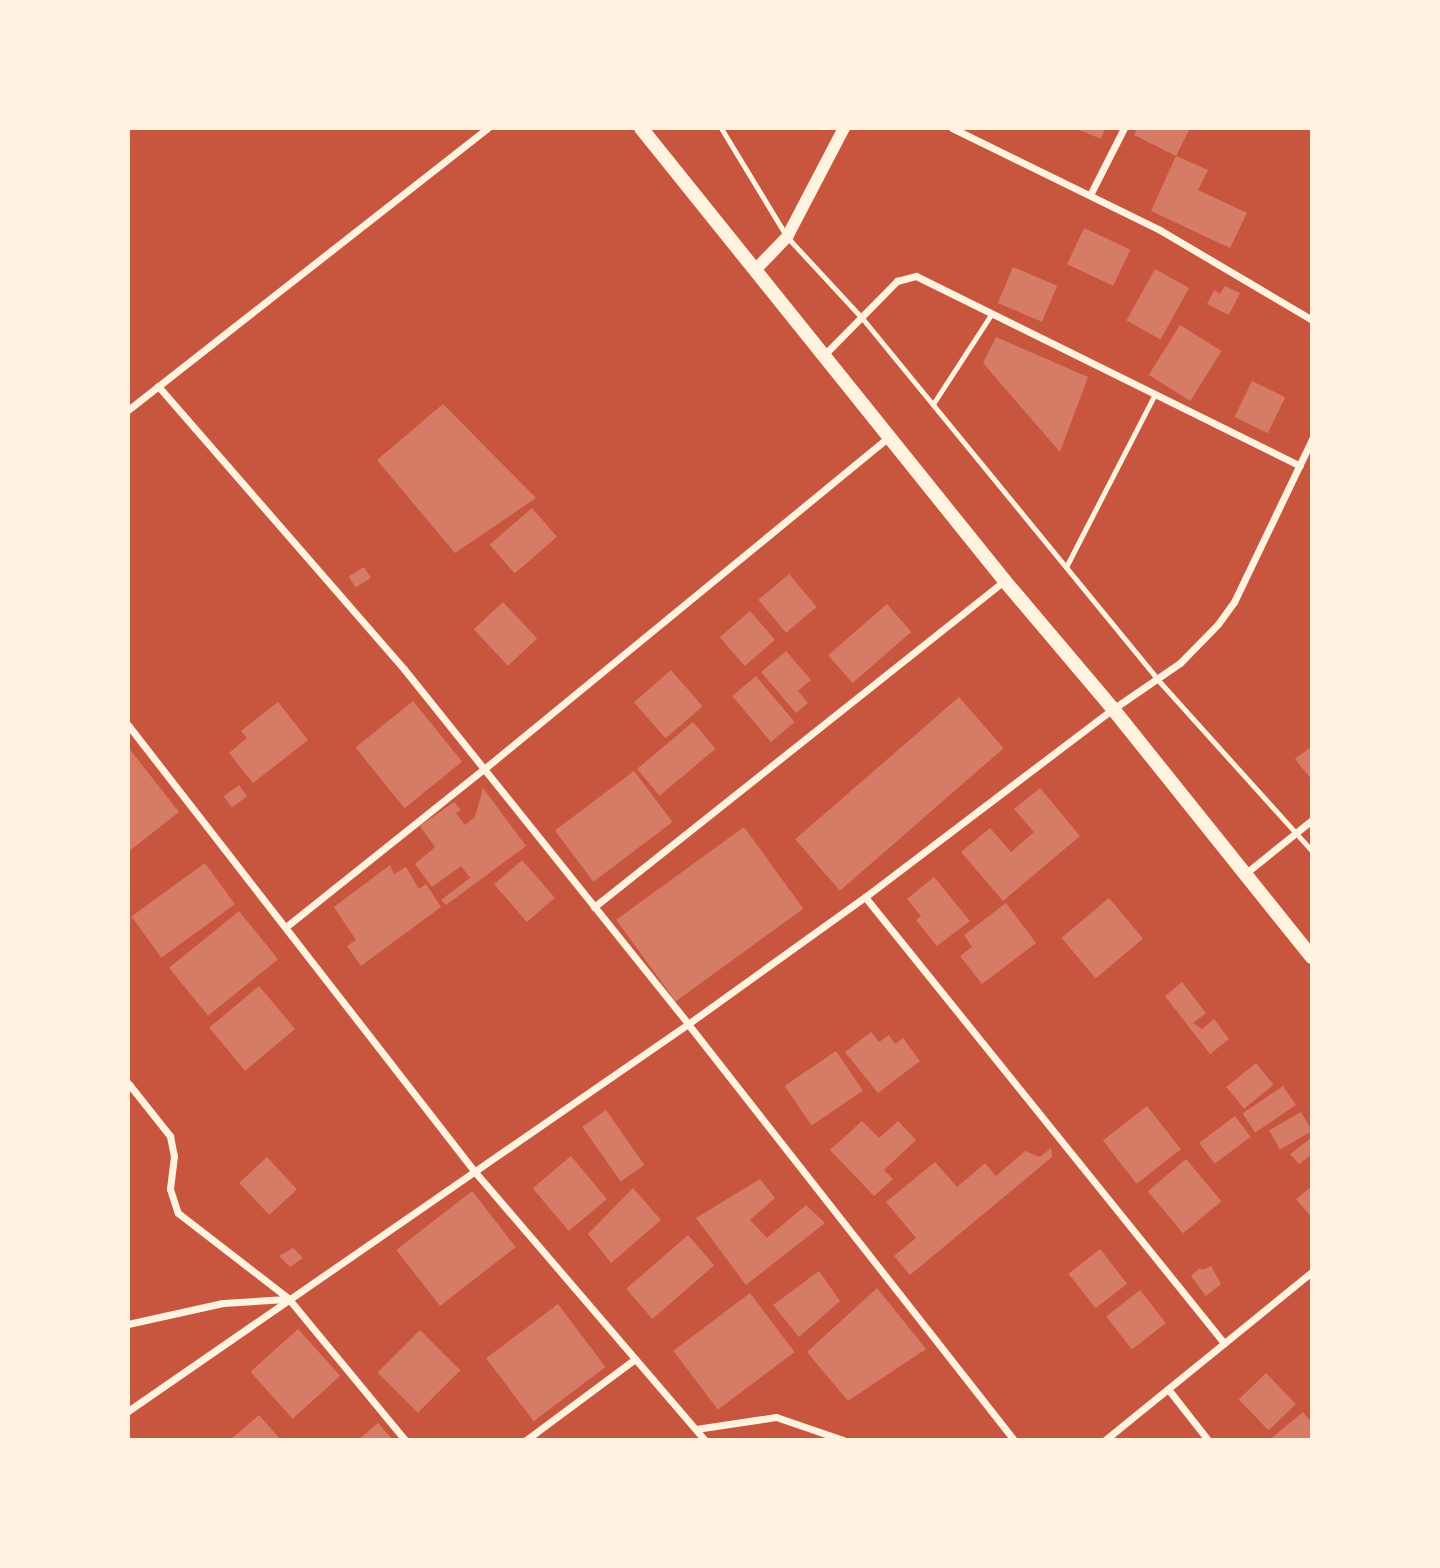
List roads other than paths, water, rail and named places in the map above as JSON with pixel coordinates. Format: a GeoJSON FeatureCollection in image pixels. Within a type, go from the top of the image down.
{"type":"FeatureCollection","features":[{"type":"Feature","properties":{"kind":"main road"},"geometry":{"type":"LineString","coordinates":[[641,128],[1004,580],[1113,709],[1312,957]]}},
{"type":"Feature","properties":{"kind":"street"},"geometry":{"type":"LineString","coordinates":[[128,410],[488,128]]}},
{"type":"Feature","properties":{"kind":"street"},"geometry":{"type":"LineString","coordinates":[[756,269],[787,237],[844,128]]}},
{"type":"Feature","properties":{"kind":"street"},"geometry":{"type":"LineString","coordinates":[[952,128],[1160,230],[1312,320]]}},
{"type":"Feature","properties":{"kind":"street"},"geometry":{"type":"LineString","coordinates":[[1090,195],[1124,128]]}},
{"type":"Feature","properties":{"kind":"street"},"geometry":{"type":"LineString","coordinates":[[825,354],[897,281],[909,275],[922,278],[1300,466]]}},
{"type":"Feature","properties":{"kind":"street"},"geometry":{"type":"LineString","coordinates":[[158,386],[404,669],[688,1024],[1014,1440]]}},
{"type":"Feature","properties":{"kind":"street"},"geometry":{"type":"LineString","coordinates":[[287,926],[484,769],[891,436]]}},
{"type":"Feature","properties":{"kind":"street"},"geometry":{"type":"LineString","coordinates":[[128,1410],[688,1024],[865,897],[1113,709],[1158,680],[1200,645],[1234,602],[1312,439]]}},
{"type":"Feature","properties":{"kind":"street"},"geometry":{"type":"LineString","coordinates":[[594,907],[1004,580]]}},
{"type":"Feature","properties":{"kind":"street"},"geometry":{"type":"LineString","coordinates":[[128,725],[287,926],[475,1172],[705,1440]]}},
{"type":"Feature","properties":{"kind":"street"},"geometry":{"type":"LineString","coordinates":[[1245,874],[1312,820]]}},
{"type":"Feature","properties":{"kind":"street"},"geometry":{"type":"LineString","coordinates":[[865,897],[1224,1343]]}},
{"type":"Feature","properties":{"kind":"street"},"geometry":{"type":"LineString","coordinates":[[128,1083],[170,1136],[174,1156],[170,1189],[178,1213],[288,1298],[405,1440]]}},
{"type":"Feature","properties":{"kind":"street"},"geometry":{"type":"LineString","coordinates":[[1105,1440],[1312,1272]]}},
{"type":"Feature","properties":{"kind":"street"},"geometry":{"type":"LineString","coordinates":[[128,1324],[223,1303],[288,1298]]}},
{"type":"Feature","properties":{"kind":"street"},"geometry":{"type":"LineString","coordinates":[[526,1440],[635,1359]]}},
{"type":"Feature","properties":{"kind":"street"},"geometry":{"type":"LineString","coordinates":[[1168,1389],[1208,1440]]}},
{"type":"Feature","properties":{"kind":"street"},"geometry":{"type":"LineString","coordinates":[[696,1429],[776,1417],[843,1440]]}},
{"type":"Feature","properties":{"kind":"lane"},"geometry":{"type":"LineString","coordinates":[[721,128],[787,237],[862,318],[1158,680],[1298,832],[1312,851]]}},
{"type":"Feature","properties":{"kind":"lane"},"geometry":{"type":"LineString","coordinates":[[933,404],[992,313]]}},
{"type":"Feature","properties":{"kind":"lane"},"geometry":{"type":"LineString","coordinates":[[1066,567],[1155,394]]}}]}
